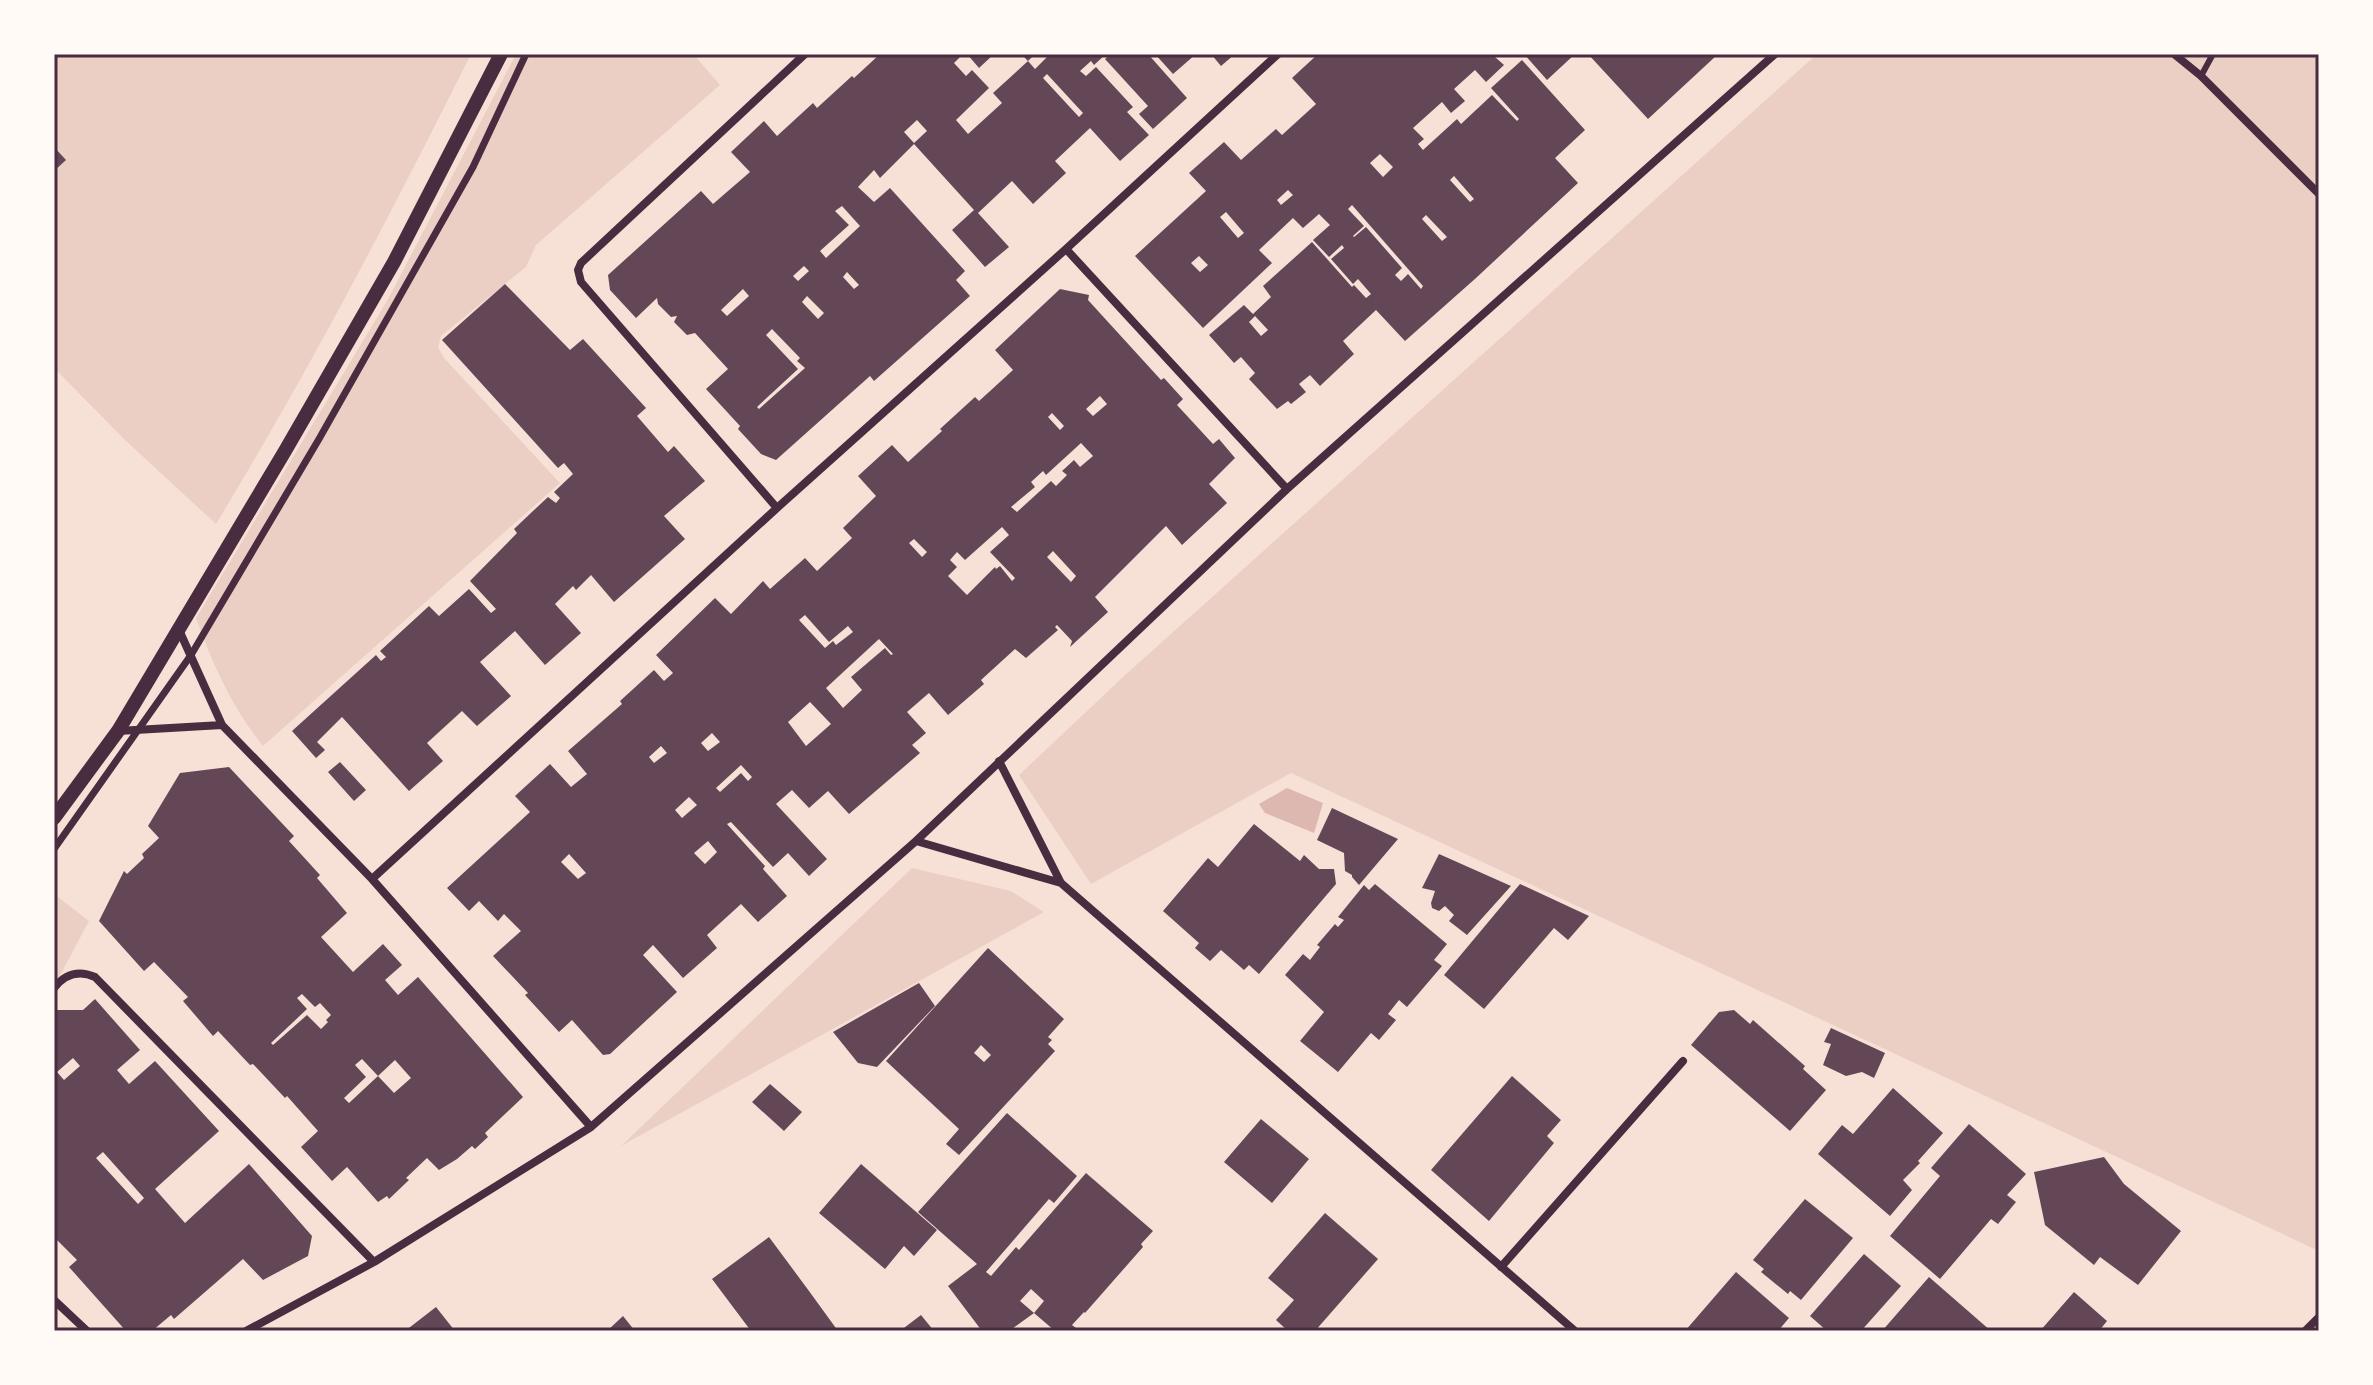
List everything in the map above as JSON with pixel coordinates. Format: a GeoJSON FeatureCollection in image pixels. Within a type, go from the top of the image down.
{"type":"FeatureCollection","features":[{"type":"Feature","properties":{"kind":"street"},"geometry":{"type":"LineString","coordinates":[[54,818],[118,731],[179,630],[394,262],[501,54]]}},
{"type":"Feature","properties":{"kind":"street"},"geometry":{"type":"LineString","coordinates":[[54,849],[191,655],[319,439],[473,167],[526,54]]}},
{"type":"Feature","properties":{"kind":"street"},"geometry":{"type":"LineString","coordinates":[[777,508],[581,282],[578,270],[581,263],[805,54]]}},
{"type":"Feature","properties":{"kind":"street"},"geometry":{"type":"LineString","coordinates":[[372,879],[1278,54]]}},
{"type":"Feature","properties":{"kind":"street"},"geometry":{"type":"LineString","coordinates":[[246,1331],[374,1262],[591,1127],[916,841],[1287,489],[1775,54]]}},
{"type":"Feature","properties":{"kind":"street"},"geometry":{"type":"LineString","coordinates":[[2174,54],[2201,76],[2319,194]]}},
{"type":"Feature","properties":{"kind":"street"},"geometry":{"type":"LineString","coordinates":[[1066,249],[1287,489]]}},
{"type":"Feature","properties":{"kind":"street"},"geometry":{"type":"LineString","coordinates":[[179,630],[222,725],[372,879],[591,1127]]}},
{"type":"Feature","properties":{"kind":"street"},"geometry":{"type":"LineString","coordinates":[[118,731],[222,725]]}},
{"type":"Feature","properties":{"kind":"street"},"geometry":{"type":"LineString","coordinates":[[999,761],[1061,883],[1575,1331]]}},
{"type":"Feature","properties":{"kind":"street"},"geometry":{"type":"LineString","coordinates":[[916,841],[1061,883]]}},
{"type":"Feature","properties":{"kind":"street"},"geometry":{"type":"LineString","coordinates":[[54,988],[62,979],[77,974],[95,977],[374,1262]]}},
{"type":"Feature","properties":{"kind":"street"},"geometry":{"type":"LineString","coordinates":[[1501,1267],[1683,1061]]}},
{"type":"Feature","properties":{"kind":"street"},"geometry":{"type":"LineString","coordinates":[[54,1300],[87,1331]]}},
{"type":"Feature","properties":{"kind":"street"},"geometry":{"type":"LineString","coordinates":[[2305,1331],[2319,1317]]}},
{"type":"Feature","properties":{"kind":"lane"},"geometry":{"type":"LineString","coordinates":[[2201,76],[2213,54]]}},
{"type":"Feature","properties":{"kind":"shaded area"},"geometry":{"type":"Polygon","coordinates":[[[54,54],[471,54],[348,292],[216,524],[54,370],[54,54]]]}},
{"type":"Feature","properties":{"kind":"shaded area"},"geometry":{"type":"Polygon","coordinates":[[[516,54],[697,54],[695,56],[720,85],[536,245],[526,267],[441,336],[438,347],[444,358],[560,483],[263,746],[224,685],[196,618],[387,301],[516,54]]]}},
{"type":"Feature","properties":{"kind":"shaded area"},"geometry":{"type":"Polygon","coordinates":[[[1817,54],[2319,54],[2319,1251],[1291,773],[1091,884],[1019,775],[1123,677],[1817,54]]]}},
{"type":"Feature","properties":{"kind":"shaded area"},"geometry":{"type":"Polygon","coordinates":[[[1287,788],[1323,803],[1314,833],[1265,813],[1259,804],[1287,788]]]}},
{"type":"Feature","properties":{"kind":"shaded area"},"geometry":{"type":"Polygon","coordinates":[[[912,868],[1011,891],[1044,912],[621,1146],[912,868]]]}},
{"type":"Feature","properties":{"kind":"shaded area"},"geometry":{"type":"Polygon","coordinates":[[[54,894],[89,921],[54,987],[54,894]]]}},
{"type":"Feature","properties":{"kind":"building"},"geometry":{"type":"Polygon","coordinates":[[[880,54],[958,54],[960,57],[954,63],[966,76],[972,70],[989,88],[956,120],[968,134],[1002,103],[993,93],[1028,61],[1035,69],[1050,54],[1106,54],[1094,65],[1091,61],[1080,71],[1086,76],[1096,67],[1133,107],[1127,112],[1149,135],[1120,161],[1090,128],[1055,161],[1066,173],[1033,204],[1012,181],[978,213],[1009,247],[985,267],[952,230],[974,210],[914,144],[880,178],[874,170],[858,187],[874,202],[890,188],[965,271],[956,280],[970,296],[874,381],[870,376],[776,460],[761,454],[706,389],[728,369],[695,333],[687,335],[674,322],[677,316],[671,317],[658,304],[657,298],[636,318],[610,290],[608,275],[701,191],[713,204],[750,172],[731,152],[764,121],[777,136],[813,103],[817,108],[852,76],[854,78],[880,54]],[[1047,74],[1043,78],[1079,117],[1083,113],[1047,74]],[[917,120],[904,132],[914,143],[927,131],[917,120]],[[842,206],[835,211],[849,225],[820,251],[826,258],[860,226],[842,206]],[[804,266],[793,276],[798,281],[809,271],[804,266]],[[847,272],[843,277],[854,289],[859,285],[847,272]],[[743,289],[721,310],[727,316],[749,296],[743,289]],[[807,296],[802,302],[818,319],[824,313],[807,296]],[[772,329],[766,335],[798,369],[757,407],[759,409],[805,368],[797,361],[800,358],[772,329]]]}},
{"type":"Feature","properties":{"kind":"building"},"geometry":{"type":"Polygon","coordinates":[[[967,54],[994,54],[979,68],[967,54]]]}},
{"type":"Feature","properties":{"kind":"building"},"geometry":{"type":"Polygon","coordinates":[[[1021,54],[1035,54],[1028,61],[1021,54]]]}},
{"type":"Feature","properties":{"kind":"building"},"geometry":{"type":"Polygon","coordinates":[[[1111,54],[1148,54],[1187,98],[1153,129],[1139,114],[1148,106],[1105,59],[1111,54]]]}},
{"type":"Feature","properties":{"kind":"building"},"geometry":{"type":"Polygon","coordinates":[[[1155,54],[1196,54],[1173,74],[1155,54]]]}},
{"type":"Feature","properties":{"kind":"building"},"geometry":{"type":"Polygon","coordinates":[[[1211,54],[1235,54],[1221,66],[1211,54]]]}},
{"type":"Feature","properties":{"kind":"building"},"geometry":{"type":"Polygon","coordinates":[[[1318,54],[1498,54],[1495,57],[1504,65],[1486,82],[1475,70],[1454,89],[1465,101],[1451,113],[1442,102],[1413,128],[1424,139],[1418,144],[1423,150],[1457,119],[1461,124],[1492,95],[1517,121],[1519,119],[1491,88],[1522,60],[1585,130],[1555,158],[1578,183],[1476,278],[1405,341],[1376,310],[1343,341],[1354,354],[1320,386],[1310,375],[1299,384],[1306,392],[1291,404],[1288,401],[1277,409],[1249,379],[1255,373],[1241,357],[1234,363],[1209,335],[1244,305],[1253,314],[1271,297],[1263,286],[1312,242],[1352,287],[1354,285],[1366,298],[1371,294],[1358,279],[1353,284],[1331,259],[1344,248],[1342,245],[1329,257],[1313,240],[1330,225],[1319,214],[1303,228],[1293,218],[1259,250],[1272,263],[1203,328],[1135,256],[1206,191],[1189,173],[1224,142],[1241,160],[1276,129],[1282,135],[1316,104],[1292,78],[1318,54]],[[1380,154],[1370,163],[1383,177],[1393,167],[1380,154]],[[1454,176],[1450,180],[1470,202],[1474,199],[1454,176]],[[1288,190],[1277,200],[1281,205],[1293,195],[1288,190]],[[1352,205],[1348,209],[1364,226],[1353,236],[1366,227],[1402,268],[1395,275],[1401,281],[1408,274],[1421,289],[1423,286],[1352,205]],[[1226,212],[1220,217],[1238,238],[1244,233],[1226,212]],[[1426,215],[1422,219],[1442,241],[1447,237],[1426,215]],[[1199,256],[1191,263],[1200,272],[1208,265],[1199,256]],[[1255,316],[1249,322],[1261,336],[1268,330],[1255,316]]]}},
{"type":"Feature","properties":{"kind":"building"},"geometry":{"type":"Polygon","coordinates":[[[1524,54],[1575,54],[1547,80],[1524,54]]]}},
{"type":"Feature","properties":{"kind":"building"},"geometry":{"type":"Polygon","coordinates":[[[1588,54],[1715,54],[1717,55],[1648,119],[1588,54]]]}},
{"type":"Feature","properties":{"kind":"building"},"geometry":{"type":"Polygon","coordinates":[[[54,147],[66,160],[54,171],[54,147]]]}},
{"type":"Feature","properties":{"kind":"building"},"geometry":{"type":"Polygon","coordinates":[[[505,284],[570,350],[583,339],[646,408],[637,416],[668,452],[674,446],[705,481],[664,516],[685,539],[614,602],[591,575],[576,590],[573,586],[555,604],[581,633],[545,665],[515,631],[480,662],[511,696],[477,726],[462,711],[427,743],[443,761],[409,791],[342,717],[317,742],[325,750],[316,758],[292,731],[376,655],[381,661],[386,657],[380,651],[429,606],[439,616],[469,589],[491,613],[496,609],[470,581],[517,533],[514,529],[548,497],[556,503],[560,498],[554,492],[573,474],[564,463],[558,468],[442,340],[505,284]]]}},
{"type":"Feature","properties":{"kind":"building"},"geometry":{"type":"Polygon","coordinates":[[[1060,289],[1089,295],[1088,300],[1161,380],[1164,378],[1183,399],[1177,405],[1213,444],[1219,439],[1235,458],[1209,484],[1227,503],[1182,545],[1166,526],[1095,597],[1108,612],[1070,647],[1072,641],[1057,625],[1058,630],[1026,658],[1015,649],[981,680],[984,684],[948,715],[929,693],[907,712],[926,733],[912,745],[920,753],[849,814],[828,791],[809,808],[792,790],[776,804],[827,859],[809,876],[788,853],[773,867],[731,822],[727,824],[787,896],[758,922],[741,904],[707,935],[717,948],[683,978],[653,945],[643,955],[677,992],[610,1054],[603,1055],[572,1020],[559,1032],[493,956],[521,931],[504,914],[498,921],[479,901],[469,911],[447,888],[530,812],[515,796],[550,764],[571,787],[587,774],[568,751],[622,704],[620,701],[654,670],[664,681],[673,673],[656,655],[715,598],[731,614],[763,581],[770,589],[805,558],[817,571],[852,538],[843,528],[876,496],[858,476],[892,445],[908,462],[975,397],[979,401],[1013,370],[995,350],[1060,289]],[[1100,396],[1086,409],[1093,416],[1107,404],[1100,396]],[[1052,413],[1048,417],[1060,430],[1064,426],[1052,413]],[[1081,443],[1046,475],[1043,471],[1031,482],[1035,487],[1011,507],[1017,512],[1051,481],[1056,486],[1067,475],[1062,471],[1074,460],[1080,467],[1093,456],[1081,443]],[[1002,527],[965,560],[957,552],[950,560],[957,567],[948,576],[967,595],[995,567],[1000,566],[1012,581],[1015,578],[990,552],[1009,535],[1002,527]],[[914,539],[909,543],[922,557],[927,552],[914,539]],[[1053,551],[1047,557],[1071,582],[1076,576],[1053,551]],[[805,615],[799,620],[825,648],[833,641],[836,645],[853,632],[848,626],[829,642],[805,615]],[[879,639],[826,688],[843,708],[862,690],[851,677],[885,648],[893,654],[879,639]],[[810,702],[788,722],[806,746],[831,724],[810,702]],[[712,733],[701,743],[708,751],[720,742],[712,733]],[[661,746],[649,757],[654,763],[667,753],[661,746]],[[741,765],[716,788],[720,792],[741,773],[748,781],[752,777],[741,765]],[[689,797],[675,810],[682,818],[697,805],[689,797]],[[708,841],[694,853],[705,864],[717,852],[708,841]],[[569,854],[561,862],[578,879],[586,873],[569,854]]]}},
{"type":"Feature","properties":{"kind":"building"},"geometry":{"type":"Polygon","coordinates":[[[340,762],[366,790],[354,801],[328,772],[340,762]]]}},
{"type":"Feature","properties":{"kind":"building"},"geometry":{"type":"Polygon","coordinates":[[[229,767],[294,836],[289,841],[320,875],[317,878],[347,913],[321,937],[353,972],[383,944],[402,965],[385,980],[398,995],[418,977],[523,1097],[485,1133],[488,1137],[475,1149],[472,1146],[439,1170],[427,1158],[389,1199],[387,1196],[378,1202],[347,1167],[332,1181],[301,1147],[318,1131],[287,1096],[285,1098],[218,1031],[213,1036],[183,1001],[188,997],[154,962],[144,971],[99,921],[124,871],[127,874],[144,858],[142,854],[159,838],[148,826],[180,773],[229,767]],[[302,994],[297,998],[307,1009],[271,1043],[273,1045],[307,1015],[321,1029],[328,1022],[326,1020],[331,1015],[320,1003],[315,1007],[302,994]],[[362,1059],[355,1065],[366,1077],[344,1098],[349,1103],[378,1076],[362,1059]],[[395,1060],[378,1076],[394,1093],[411,1078],[395,1060]]]}},
{"type":"Feature","properties":{"kind":"building"},"geometry":{"type":"Polygon","coordinates":[[[1332,808],[1398,839],[1359,885],[1345,871],[1344,853],[1317,840],[1332,808]]]}},
{"type":"Feature","properties":{"kind":"building"},"geometry":{"type":"Polygon","coordinates":[[[1254,824],[1300,861],[1304,855],[1319,869],[1334,869],[1336,884],[1259,974],[1249,965],[1244,970],[1221,950],[1210,961],[1195,948],[1199,943],[1163,911],[1208,858],[1218,867],[1254,824]]]}},
{"type":"Feature","properties":{"kind":"building"},"geometry":{"type":"Polygon","coordinates":[[[1439,854],[1511,886],[1467,935],[1449,921],[1454,915],[1445,906],[1439,911],[1432,908],[1435,891],[1422,888],[1439,854]]]}},
{"type":"Feature","properties":{"kind":"building"},"geometry":{"type":"Polygon","coordinates":[[[1375,884],[1447,944],[1434,960],[1442,966],[1407,1007],[1399,1000],[1388,1014],[1396,1020],[1379,1040],[1371,1033],[1338,1072],[1300,1041],[1324,1012],[1285,975],[1303,954],[1310,960],[1320,947],[1317,945],[1335,924],[1338,927],[1344,920],[1338,917],[1364,885],[1369,890],[1375,884]]]}},
{"type":"Feature","properties":{"kind":"building"},"geometry":{"type":"Polygon","coordinates":[[[1520,884],[1589,916],[1568,940],[1554,928],[1484,1009],[1444,975],[1520,884]]]}},
{"type":"Feature","properties":{"kind":"building"},"geometry":{"type":"Polygon","coordinates":[[[988,948],[1064,1019],[1048,1037],[1052,1040],[1048,1044],[1055,1051],[959,1155],[946,1144],[959,1129],[886,1061],[988,948]],[[981,1045],[974,1053],[984,1062],[991,1055],[981,1045]]]}},
{"type":"Feature","properties":{"kind":"building"},"geometry":{"type":"Polygon","coordinates":[[[919,983],[935,1006],[877,1067],[858,1063],[833,1032],[919,983]]]}},
{"type":"Feature","properties":{"kind":"building"},"geometry":{"type":"Polygon","coordinates":[[[95,999],[140,1050],[117,1070],[129,1084],[155,1061],[219,1131],[155,1189],[185,1223],[249,1164],[312,1236],[308,1256],[263,1280],[243,1259],[174,1319],[171,1315],[152,1331],[126,1331],[69,1267],[77,1260],[54,1237],[54,1010],[83,1010],[95,999]],[[73,1058],[57,1072],[64,1080],[80,1066],[73,1058]],[[103,1152],[96,1158],[138,1204],[144,1198],[103,1152]]]}},
{"type":"Feature","properties":{"kind":"building"},"geometry":{"type":"Polygon","coordinates":[[[1734,1010],[1750,1024],[1753,1020],[1805,1066],[1803,1069],[1826,1090],[1790,1131],[1691,1045],[1719,1012],[1734,1010]]]}},
{"type":"Feature","properties":{"kind":"building"},"geometry":{"type":"Polygon","coordinates":[[[1831,1028],[1885,1053],[1874,1078],[1862,1072],[1846,1076],[1823,1065],[1831,1044],[1824,1042],[1831,1028]]]}},
{"type":"Feature","properties":{"kind":"building"},"geometry":{"type":"Polygon","coordinates":[[[1512,1076],[1561,1120],[1547,1136],[1554,1143],[1489,1221],[1431,1170],[1512,1076]]]}},
{"type":"Feature","properties":{"kind":"building"},"geometry":{"type":"Polygon","coordinates":[[[770,1084],[802,1112],[784,1131],[752,1102],[770,1084]]]}},
{"type":"Feature","properties":{"kind":"building"},"geometry":{"type":"Polygon","coordinates":[[[1893,1088],[1943,1133],[1903,1180],[1912,1190],[1890,1216],[1818,1154],[1842,1125],[1853,1134],[1893,1088]]]}},
{"type":"Feature","properties":{"kind":"building"},"geometry":{"type":"Polygon","coordinates":[[[1007,1113],[1077,1176],[1054,1203],[1049,1199],[986,1272],[991,1276],[1016,1247],[1019,1250],[1086,1173],[1153,1231],[1141,1244],[1143,1247],[1072,1325],[1080,1331],[1055,1331],[1034,1313],[1009,1331],[982,1331],[948,1286],[977,1264],[918,1212],[1007,1113]],[[1031,1289],[1020,1301],[1034,1313],[1044,1301],[1031,1289]]]}},
{"type":"Feature","properties":{"kind":"building"},"geometry":{"type":"Polygon","coordinates":[[[1261,1119],[1309,1159],[1272,1203],[1224,1162],[1261,1119]]]}},
{"type":"Feature","properties":{"kind":"building"},"geometry":{"type":"Polygon","coordinates":[[[1969,1124],[2026,1174],[2007,1195],[2016,1202],[1998,1224],[1991,1219],[1940,1279],[1890,1236],[1940,1176],[1931,1168],[1969,1124]]]}},
{"type":"Feature","properties":{"kind":"building"},"geometry":{"type":"Polygon","coordinates":[[[2104,1157],[2124,1184],[2181,1231],[2138,1285],[2100,1257],[2094,1265],[2045,1225],[2034,1172],[2104,1157]]]}},
{"type":"Feature","properties":{"kind":"building"},"geometry":{"type":"Polygon","coordinates":[[[861,1164],[937,1230],[914,1256],[904,1246],[885,1269],[819,1213],[861,1164]]]}},
{"type":"Feature","properties":{"kind":"building"},"geometry":{"type":"Polygon","coordinates":[[[1805,1199],[1853,1238],[1801,1300],[1790,1291],[1788,1294],[1761,1272],[1764,1269],[1753,1260],[1805,1199]]]}},
{"type":"Feature","properties":{"kind":"building"},"geometry":{"type":"Polygon","coordinates":[[[1325,1213],[1378,1259],[1315,1331],[1288,1331],[1276,1320],[1294,1300],[1268,1278],[1325,1213]]]}},
{"type":"Feature","properties":{"kind":"building"},"geometry":{"type":"Polygon","coordinates":[[[769,1237],[838,1331],[751,1331],[712,1279],[769,1237]]]}},
{"type":"Feature","properties":{"kind":"building"},"geometry":{"type":"Polygon","coordinates":[[[1864,1254],[1901,1286],[1861,1331],[1827,1331],[1810,1316],[1864,1254]]]}},
{"type":"Feature","properties":{"kind":"building"},"geometry":{"type":"Polygon","coordinates":[[[1736,1272],[1789,1318],[1778,1331],[1685,1331],[1736,1272]]]}},
{"type":"Feature","properties":{"kind":"building"},"geometry":{"type":"Polygon","coordinates":[[[1929,1277],[1991,1331],[1882,1331],[1929,1277]]]}},
{"type":"Feature","properties":{"kind":"building"},"geometry":{"type":"Polygon","coordinates":[[[2074,1292],[2107,1321],[2099,1331],[2040,1331],[2074,1292]]]}},
{"type":"Feature","properties":{"kind":"building"},"geometry":{"type":"Polygon","coordinates":[[[436,1307],[455,1331],[405,1331],[436,1307]]]}},
{"type":"Feature","properties":{"kind":"building"},"geometry":{"type":"Polygon","coordinates":[[[921,1315],[934,1331],[900,1331],[921,1315]]]}},
{"type":"Feature","properties":{"kind":"building"},"geometry":{"type":"Polygon","coordinates":[[[623,1316],[635,1331],[607,1331],[623,1316]]]}}]}
